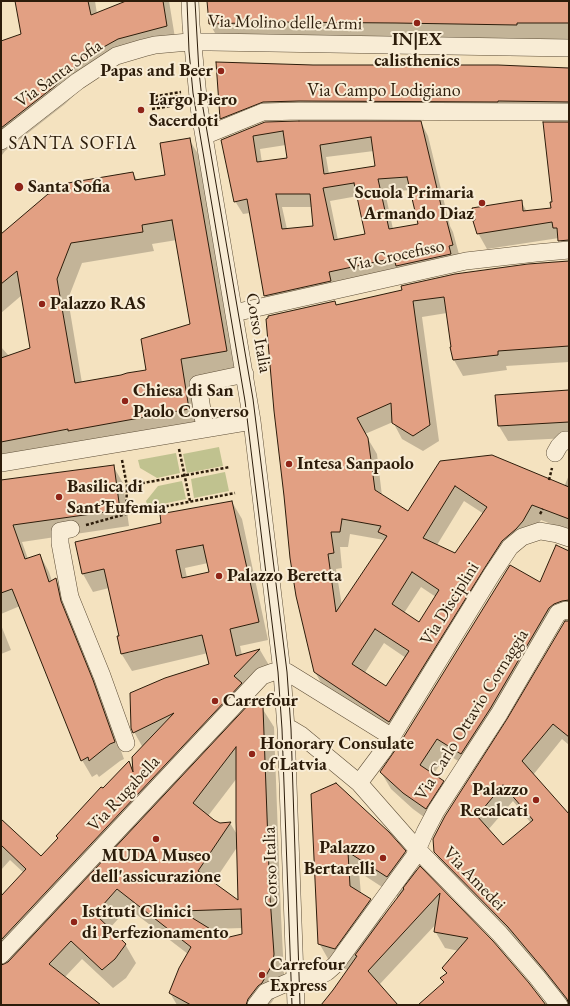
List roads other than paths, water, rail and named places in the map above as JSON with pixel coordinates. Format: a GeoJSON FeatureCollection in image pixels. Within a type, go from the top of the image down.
{"type":"FeatureCollection","features":[{"type":"Feature","properties":{"kind":"street","name":"Corso Italia"},"geometry":{"type":"LineString","coordinates":[[190,1],[199,107],[252,421],[282,672],[286,729],[296,1005]]}},
{"type":"Feature","properties":{"kind":"street","name":"Via Molino delle Armi"},"geometry":{"type":"LineString","coordinates":[[193,42],[569,48]]}},
{"type":"Feature","properties":{"kind":"street","name":"Via Santa Sofia"},"geometry":{"type":"LineString","coordinates":[[1,141],[78,81],[116,56],[155,45],[193,42]]}},
{"type":"Feature","properties":{"kind":"street","name":"Via Campo Lodigiano"},"geometry":{"type":"LineString","coordinates":[[204,136],[263,112],[569,112]]}},
{"type":"Feature","properties":{"kind":"street","name":"Via Crocefisso"},"geometry":{"type":"LineString","coordinates":[[234,313],[466,261],[569,250]]}},
{"type":"Feature","properties":{"kind":"street"},"geometry":{"type":"LineString","coordinates":[[205,429],[198,384],[245,374]]}},
{"type":"Feature","properties":{"kind":"street"},"geometry":{"type":"LineString","coordinates":[[1,463],[118,451],[205,429],[252,421]]}},
{"type":"Feature","properties":{"kind":"street"},"geometry":{"type":"LineString","coordinates":[[555,453],[564,440],[569,440]]}},
{"type":"Feature","properties":{"kind":"street"},"geometry":{"type":"LineString","coordinates":[[71,529],[60,531],[60,543],[70,597],[102,676],[126,743]]}},
{"type":"Feature","properties":{"kind":"street","name":"Via Disciplini"},"geometry":{"type":"LineString","coordinates":[[359,784],[384,751],[510,547],[522,536],[540,531],[569,538]]}},
{"type":"Feature","properties":{"kind":"street","name":"Via Carlo Ottavio Cornaggia"},"geometry":{"type":"LineString","coordinates":[[256,1005],[266,992],[291,981],[318,978],[336,964],[414,857],[436,811],[499,714],[558,613],[569,610]]}},
{"type":"Feature","properties":{"kind":"street","name":"Via Rugabella"},"geometry":{"type":"LineString","coordinates":[[1,955],[262,676],[273,672],[282,672]]}},
{"type":"Feature","properties":{"kind":"street"},"geometry":{"type":"LineString","coordinates":[[282,672],[287,672],[392,737]]}},
{"type":"Feature","properties":{"kind":"street","name":"Via Amedei"},"geometry":{"type":"LineString","coordinates":[[286,729],[290,729],[301,735],[359,784],[417,849],[500,934],[559,1005]]}},
{"type":"Feature","properties":{"kind":"tram line"},"geometry":{"type":"LineString","coordinates":[[187,1],[189,51],[193,93],[245,401],[278,672],[282,729],[292,1005]]}},
{"type":"Feature","properties":{"kind":"tram line"},"geometry":{"type":"LineString","coordinates":[[195,1],[199,72],[203,108],[253,399],[287,672],[291,729],[300,1005]]}},
{"type":"Feature","properties":{"kind":"place","name":"IN|EX calisthenics"},"geometry":{"type":"Point","coordinates":[417,23]}},
{"type":"Feature","properties":{"kind":"place","name":"Papas and Beer"},"geometry":{"type":"Point","coordinates":[221,71]}},
{"type":"Feature","properties":{"kind":"place","name":"Largo Piero Sacerdoti"},"geometry":{"type":"Point","coordinates":[141,110]}},
{"type":"Feature","properties":{"kind":"place","name":"Santa Sofia"},"geometry":{"type":"Point","coordinates":[19,187]}},
{"type":"Feature","properties":{"kind":"place","name":"Scuola Primaria Armando Diaz"},"geometry":{"type":"Point","coordinates":[482,203]}},
{"type":"Feature","properties":{"kind":"place","name":"Palazzo RAS"},"geometry":{"type":"Point","coordinates":[42,304]}},
{"type":"Feature","properties":{"kind":"place","name":"Chiesa di San Paolo Converso"},"geometry":{"type":"Point","coordinates":[125,401]}},
{"type":"Feature","properties":{"kind":"place","name":"Intesa Sanpaolo"},"geometry":{"type":"Point","coordinates":[289,464]}},
{"type":"Feature","properties":{"kind":"place","name":"Basilica di Sant’Eufemia"},"geometry":{"type":"Point","coordinates":[59,497]}},
{"type":"Feature","properties":{"kind":"place","name":"Palazzo Beretta"},"geometry":{"type":"Point","coordinates":[219,576]}},
{"type":"Feature","properties":{"kind":"place","name":"Carrefour"},"geometry":{"type":"Point","coordinates":[215,701]}},
{"type":"Feature","properties":{"kind":"place","name":"Honorary Consulate of Latvia"},"geometry":{"type":"Point","coordinates":[252,754]}},
{"type":"Feature","properties":{"kind":"place","name":"Palazzo Recalcati"},"geometry":{"type":"Point","coordinates":[536,800]}},
{"type":"Feature","properties":{"kind":"place","name":"MUDA Museo dell'assicurazione"},"geometry":{"type":"Point","coordinates":[156,839]}},
{"type":"Feature","properties":{"kind":"place","name":"Palazzo Bertarelli"},"geometry":{"type":"Point","coordinates":[383,858]}},
{"type":"Feature","properties":{"kind":"place","name":"Istituti Clinici di Perfezionamento"},"geometry":{"type":"Point","coordinates":[74,922]}},
{"type":"Feature","properties":{"kind":"place","name":"Carrefour Express"},"geometry":{"type":"Point","coordinates":[262,975]}},
{"type":"Feature","properties":{"kind":"district","name":"SANTA SOFIA"},"geometry":{"type":"Point","coordinates":[73,144]}}]}
